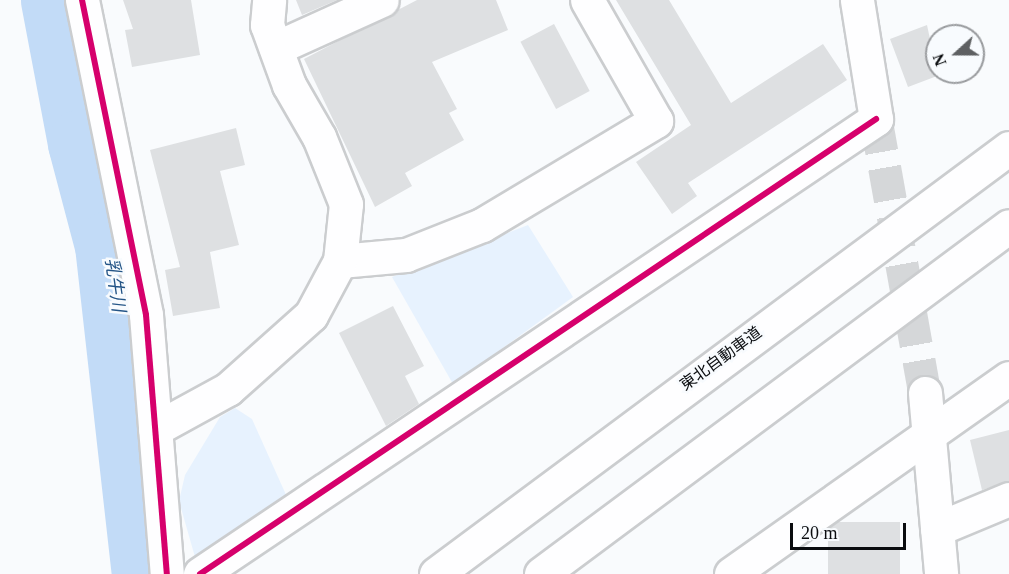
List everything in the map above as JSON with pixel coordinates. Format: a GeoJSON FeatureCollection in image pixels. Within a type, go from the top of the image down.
{"type":"FeatureCollection","features":[{"type":"Feature","properties":{"kind":"main road"},"geometry":{"type":"LineString","coordinates":[[82,0],[146,315],[168,574]]}},
{"type":"Feature","properties":{"kind":"main road"},"geometry":{"type":"LineString","coordinates":[[155,429],[228,389],[311,315],[340,261],[346,204],[267,25],[269,0]]}},
{"type":"Feature","properties":{"kind":"main road"},"geometry":{"type":"LineString","coordinates":[[276,48],[382,0]]}},
{"type":"Feature","properties":{"kind":"main road"},"geometry":{"type":"LineString","coordinates":[[340,261],[406,255],[482,225],[656,121],[587,0]]}},
{"type":"Feature","properties":{"kind":"main road"},"geometry":{"type":"LineString","coordinates":[[200,574],[876,119],[857,0]]}},
{"type":"Feature","properties":{"kind":"main road","name":"東北自動車道"},"geometry":{"type":"LineString","coordinates":[[436,574],[1009,148]]}},
{"type":"Feature","properties":{"kind":"main road"},"geometry":{"type":"LineString","coordinates":[[541,574],[1009,226]]}},
{"type":"Feature","properties":{"kind":"main road"},"geometry":{"type":"LineString","coordinates":[[731,574],[1009,378]]}},
{"type":"Feature","properties":{"kind":"main road"},"geometry":{"type":"LineString","coordinates":[[925,393],[941,574]]}},
{"type":"Feature","properties":{"kind":"main road"},"geometry":{"type":"LineString","coordinates":[[937,529],[1009,499]]}},
{"type":"Feature","properties":{"kind":"shaded area"},"geometry":{"type":"Polygon","coordinates":[[[528,225],[573,297],[453,384],[392,277],[528,225]]]}},
{"type":"Feature","properties":{"kind":"shaded area"},"geometry":{"type":"Polygon","coordinates":[[[235,408],[252,419],[287,497],[195,557],[179,501],[185,475],[220,417],[235,408]]]}},
{"type":"Feature","properties":{"kind":"building"},"geometry":{"type":"Polygon","coordinates":[[[123,0],[191,0],[200,55],[132,67],[125,30],[133,29],[123,0]]]}},
{"type":"Feature","properties":{"kind":"building"},"geometry":{"type":"Polygon","coordinates":[[[296,0],[337,0],[302,15],[296,0]]]}},
{"type":"Feature","properties":{"kind":"building"},"geometry":{"type":"Polygon","coordinates":[[[417,0],[496,0],[508,30],[432,62],[457,109],[449,113],[464,140],[405,173],[412,186],[375,207],[304,59],[417,0]]]}},
{"type":"Feature","properties":{"kind":"building"},"geometry":{"type":"Polygon","coordinates":[[[616,0],[669,0],[731,103],[823,44],[847,80],[688,183],[697,196],[672,214],[636,162],[691,125],[616,0]]]}},
{"type":"Feature","properties":{"kind":"building"},"geometry":{"type":"Polygon","coordinates":[[[554,24],[590,91],[556,109],[520,42],[554,24]]]}},
{"type":"Feature","properties":{"kind":"building"},"geometry":{"type":"Polygon","coordinates":[[[925,26],[925,81],[908,87],[890,39],[925,26]]]}},
{"type":"Feature","properties":{"kind":"building"},"geometry":{"type":"Polygon","coordinates":[[[236,128],[245,165],[220,171],[239,245],[210,252],[220,308],[173,316],[165,270],[180,267],[150,150],[236,128]]]}},
{"type":"Feature","properties":{"kind":"building"},"geometry":{"type":"Polygon","coordinates":[[[393,306],[424,366],[405,376],[419,404],[386,426],[339,333],[393,306]]]}},
{"type":"Feature","properties":{"kind":"building"},"geometry":{"type":"Polygon","coordinates":[[[1009,430],[1009,481],[982,490],[970,440],[1009,430]]]}},
{"type":"Feature","properties":{"kind":"building"},"geometry":{"type":"Polygon","coordinates":[[[837,522],[900,522],[900,574],[828,574],[828,529],[837,522]]]}},
{"type":"Feature","properties":{"kind":"waterway","name":"乳牛川"},"geometry":{"type":"LineString","coordinates":[[55,0],[82,143],[109,245],[146,574]]}},
{"type":"Feature","properties":{"kind":"tunnel"},"geometry":{"type":"LineString","coordinates":[[876,119],[925,393]]}},
{"type":"Feature","properties":{"kind":"cycle path"},"geometry":{"type":"LineString","coordinates":[[82,0],[146,315],[167,574]]}},
{"type":"Feature","properties":{"kind":"cycle path"},"geometry":{"type":"LineString","coordinates":[[200,574],[876,119]]}}]}
